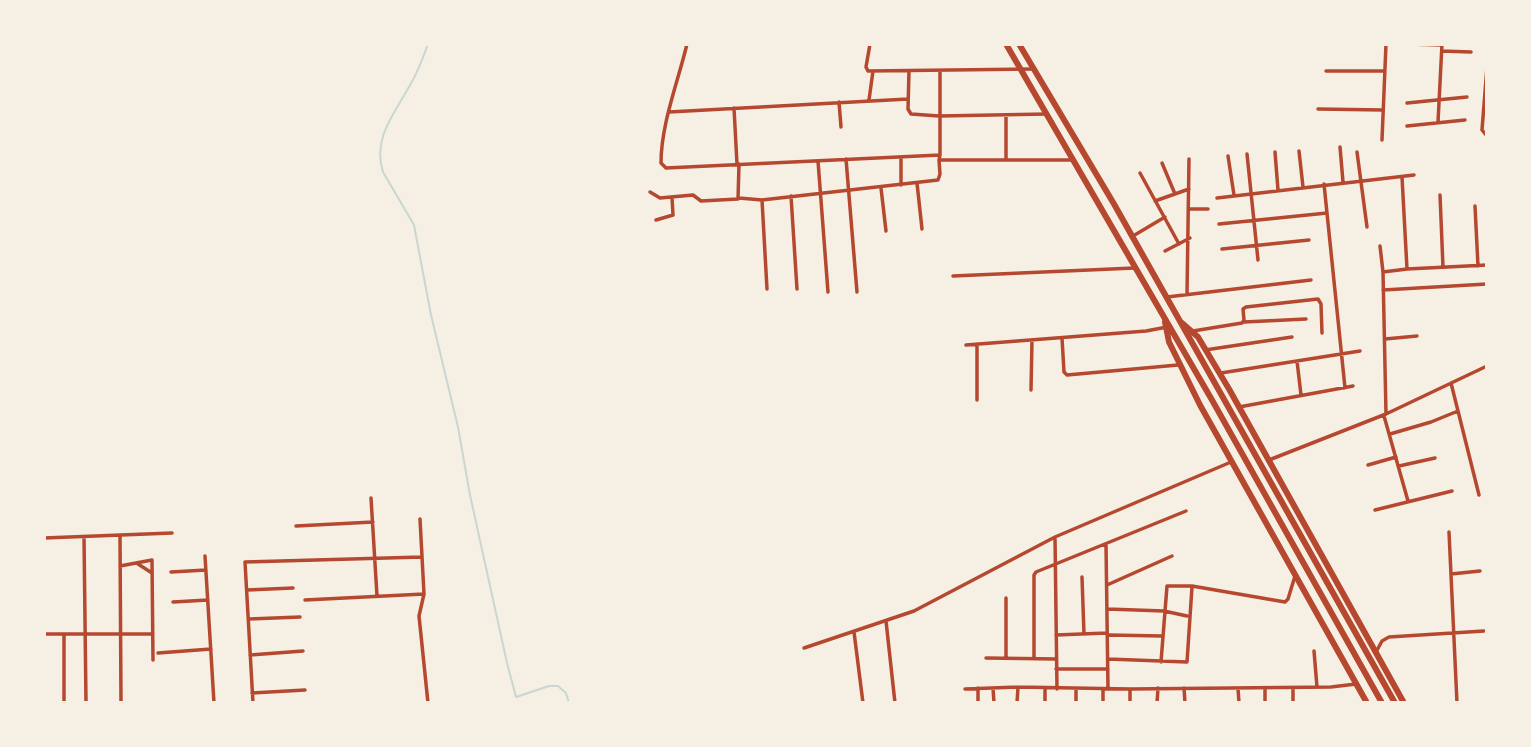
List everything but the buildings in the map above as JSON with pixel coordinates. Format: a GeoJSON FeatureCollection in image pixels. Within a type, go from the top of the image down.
{"type":"FeatureCollection","features":[{"type":"Feature","properties":{"kind":"highway"},"geometry":{"type":"LineString","coordinates":[[1006,44],[1162,313],[1382,703]]}},
{"type":"Feature","properties":{"kind":"highway"},"geometry":{"type":"LineString","coordinates":[[1019,44],[1132,237],[1395,703]]}},
{"type":"Feature","properties":{"kind":"highway"},"geometry":{"type":"LineString","coordinates":[[1162,313],[1169,305]]}},
{"type":"Feature","properties":{"kind":"highway"},"geometry":{"type":"LineString","coordinates":[[1178,320],[1205,350],[1219,373],[1404,703]]}},
{"type":"Feature","properties":{"kind":"highway"},"geometry":{"type":"LineString","coordinates":[[1168,327],[1170,342],[1181,365],[1367,703]]}},
{"type":"Feature","properties":{"kind":"street"},"geometry":{"type":"LineString","coordinates":[[687,44],[661,159],[664,166],[669,168],[901,157],[1074,160]]}},
{"type":"Feature","properties":{"kind":"street"},"geometry":{"type":"LineString","coordinates":[[870,44],[866,67],[868,71],[1034,69]]}},
{"type":"Feature","properties":{"kind":"street"},"geometry":{"type":"LineString","coordinates":[[1382,140],[1386,44]]}},
{"type":"Feature","properties":{"kind":"street"},"geometry":{"type":"LineString","coordinates":[[1407,44],[1471,52]]}},
{"type":"Feature","properties":{"kind":"street"},"geometry":{"type":"LineString","coordinates":[[1438,122],[1442,47]]}},
{"type":"Feature","properties":{"kind":"street"},"geometry":{"type":"LineString","coordinates":[[1487,69],[1482,130],[1487,135]]}},
{"type":"Feature","properties":{"kind":"street"},"geometry":{"type":"LineString","coordinates":[[869,100],[873,71]]}},
{"type":"Feature","properties":{"kind":"street"},"geometry":{"type":"LineString","coordinates":[[909,71],[908,109],[911,114],[1047,114]]}},
{"type":"Feature","properties":{"kind":"street"},"geometry":{"type":"LineString","coordinates":[[650,192],[660,198],[693,195],[701,201],[739,198],[762,200],[938,180],[940,71]]}},
{"type":"Feature","properties":{"kind":"street"},"geometry":{"type":"LineString","coordinates":[[1326,71],[1385,71]]}},
{"type":"Feature","properties":{"kind":"street"},"geometry":{"type":"LineString","coordinates":[[1407,103],[1467,97]]}},
{"type":"Feature","properties":{"kind":"street"},"geometry":{"type":"LineString","coordinates":[[670,112],[908,99]]}},
{"type":"Feature","properties":{"kind":"street"},"geometry":{"type":"LineString","coordinates":[[839,102],[841,127]]}},
{"type":"Feature","properties":{"kind":"street"},"geometry":{"type":"LineString","coordinates":[[734,108],[739,198]]}},
{"type":"Feature","properties":{"kind":"street"},"geometry":{"type":"LineString","coordinates":[[1318,109],[1383,110]]}},
{"type":"Feature","properties":{"kind":"street"},"geometry":{"type":"LineString","coordinates":[[1006,115],[1006,160]]}},
{"type":"Feature","properties":{"kind":"street"},"geometry":{"type":"LineString","coordinates":[[1407,126],[1465,120]]}},
{"type":"Feature","properties":{"kind":"street"},"geometry":{"type":"LineString","coordinates":[[1340,147],[1343,182]]}},
{"type":"Feature","properties":{"kind":"street"},"geometry":{"type":"LineString","coordinates":[[1299,151],[1303,187]]}},
{"type":"Feature","properties":{"kind":"street"},"geometry":{"type":"LineString","coordinates":[[1275,152],[1278,190]]}},
{"type":"Feature","properties":{"kind":"street"},"geometry":{"type":"LineString","coordinates":[[1357,152],[1367,227]]}},
{"type":"Feature","properties":{"kind":"street"},"geometry":{"type":"LineString","coordinates":[[1247,154],[1258,260]]}},
{"type":"Feature","properties":{"kind":"street"},"geometry":{"type":"LineString","coordinates":[[1228,156],[1234,195]]}},
{"type":"Feature","properties":{"kind":"street"},"geometry":{"type":"LineString","coordinates":[[901,157],[901,185]]}},
{"type":"Feature","properties":{"kind":"street"},"geometry":{"type":"LineString","coordinates":[[846,159],[857,292]]}},
{"type":"Feature","properties":{"kind":"street"},"geometry":{"type":"LineString","coordinates":[[1187,294],[1190,238],[1189,159]]}},
{"type":"Feature","properties":{"kind":"street"},"geometry":{"type":"LineString","coordinates":[[818,160],[828,292]]}},
{"type":"Feature","properties":{"kind":"street"},"geometry":{"type":"LineString","coordinates":[[1162,163],[1175,194]]}},
{"type":"Feature","properties":{"kind":"street"},"geometry":{"type":"LineString","coordinates":[[1140,173],[1179,244]]}},
{"type":"Feature","properties":{"kind":"street"},"geometry":{"type":"LineString","coordinates":[[1217,198],[1414,175]]}},
{"type":"Feature","properties":{"kind":"street"},"geometry":{"type":"LineString","coordinates":[[1402,177],[1407,269]]}},
{"type":"Feature","properties":{"kind":"street"},"geometry":{"type":"LineString","coordinates":[[917,183],[922,229]]}},
{"type":"Feature","properties":{"kind":"street"},"geometry":{"type":"LineString","coordinates":[[1324,184],[1345,388]]}},
{"type":"Feature","properties":{"kind":"street"},"geometry":{"type":"LineString","coordinates":[[881,187],[886,231]]}},
{"type":"Feature","properties":{"kind":"street"},"geometry":{"type":"LineString","coordinates":[[1155,201],[1189,189]]}},
{"type":"Feature","properties":{"kind":"street"},"geometry":{"type":"LineString","coordinates":[[1440,195],[1443,267]]}},
{"type":"Feature","properties":{"kind":"street"},"geometry":{"type":"LineString","coordinates":[[791,196],[797,289]]}},
{"type":"Feature","properties":{"kind":"street"},"geometry":{"type":"LineString","coordinates":[[656,220],[673,215],[672,197]]}},
{"type":"Feature","properties":{"kind":"street"},"geometry":{"type":"LineString","coordinates":[[762,200],[767,289]]}},
{"type":"Feature","properties":{"kind":"street"},"geometry":{"type":"LineString","coordinates":[[1475,206],[1478,265]]}},
{"type":"Feature","properties":{"kind":"street"},"geometry":{"type":"LineString","coordinates":[[1189,209],[1208,209]]}},
{"type":"Feature","properties":{"kind":"street"},"geometry":{"type":"LineString","coordinates":[[1219,225],[1327,213]]}},
{"type":"Feature","properties":{"kind":"street"},"geometry":{"type":"LineString","coordinates":[[1132,237],[1165,217]]}},
{"type":"Feature","properties":{"kind":"street"},"geometry":{"type":"LineString","coordinates":[[1165,251],[1190,238]]}},
{"type":"Feature","properties":{"kind":"street"},"geometry":{"type":"LineString","coordinates":[[1222,248],[1309,240]]}},
{"type":"Feature","properties":{"kind":"street"},"geometry":{"type":"LineString","coordinates":[[1380,246],[1384,290],[1385,415],[1408,501]]}},
{"type":"Feature","properties":{"kind":"street"},"geometry":{"type":"LineString","coordinates":[[1383,272],[1487,265]]}},
{"type":"Feature","properties":{"kind":"street"},"geometry":{"type":"LineString","coordinates":[[953,276],[1136,268]]}},
{"type":"Feature","properties":{"kind":"street"},"geometry":{"type":"LineString","coordinates":[[1165,297],[1311,280]]}},
{"type":"Feature","properties":{"kind":"street"},"geometry":{"type":"LineString","coordinates":[[1384,290],[1487,284]]}},
{"type":"Feature","properties":{"kind":"street"},"geometry":{"type":"LineString","coordinates":[[1242,323],[1243,309],[1246,307],[1318,299],[1321,304],[1322,333]]}},
{"type":"Feature","properties":{"kind":"street"},"geometry":{"type":"LineString","coordinates":[[1191,332],[1242,323],[1306,319]]}},
{"type":"Feature","properties":{"kind":"street"},"geometry":{"type":"LineString","coordinates":[[966,345],[1168,327]]}},
{"type":"Feature","properties":{"kind":"street"},"geometry":{"type":"LineString","coordinates":[[1384,339],[1417,336]]}},
{"type":"Feature","properties":{"kind":"street"},"geometry":{"type":"LineString","coordinates":[[1205,350],[1292,337]]}},
{"type":"Feature","properties":{"kind":"street"},"geometry":{"type":"LineString","coordinates":[[1062,338],[1064,372],[1067,375],[1181,365]]}},
{"type":"Feature","properties":{"kind":"street"},"geometry":{"type":"LineString","coordinates":[[1031,390],[1032,339]]}},
{"type":"Feature","properties":{"kind":"street"},"geometry":{"type":"LineString","coordinates":[[976,344],[977,400]]}},
{"type":"Feature","properties":{"kind":"street"},"geometry":{"type":"LineString","coordinates":[[1219,373],[1360,351]]}},
{"type":"Feature","properties":{"kind":"street"},"geometry":{"type":"LineString","coordinates":[[1297,360],[1301,396]]}},
{"type":"Feature","properties":{"kind":"street"},"geometry":{"type":"LineString","coordinates":[[1269,460],[1385,415],[1487,366]]}},
{"type":"Feature","properties":{"kind":"street"},"geometry":{"type":"LineString","coordinates":[[1451,383],[1479,495]]}},
{"type":"Feature","properties":{"kind":"street"},"geometry":{"type":"LineString","coordinates":[[1239,407],[1353,386]]}},
{"type":"Feature","properties":{"kind":"street"},"geometry":{"type":"LineString","coordinates":[[1390,434],[1458,411]]}},
{"type":"Feature","properties":{"kind":"street"},"geometry":{"type":"LineString","coordinates":[[1368,465],[1396,457]]}},
{"type":"Feature","properties":{"kind":"street"},"geometry":{"type":"LineString","coordinates":[[1399,466],[1435,458]]}},
{"type":"Feature","properties":{"kind":"street"},"geometry":{"type":"LineString","coordinates":[[804,648],[914,611],[1055,537],[1232,461]]}},
{"type":"Feature","properties":{"kind":"street"},"geometry":{"type":"LineString","coordinates":[[1375,510],[1452,491]]}},
{"type":"Feature","properties":{"kind":"street"},"geometry":{"type":"LineString","coordinates":[[371,498],[377,596]]}},
{"type":"Feature","properties":{"kind":"street"},"geometry":{"type":"LineString","coordinates":[[1034,659],[1034,575],[1186,511]]}},
{"type":"Feature","properties":{"kind":"street"},"geometry":{"type":"LineString","coordinates":[[420,519],[424,594],[419,616],[428,703]]}},
{"type":"Feature","properties":{"kind":"street"},"geometry":{"type":"LineString","coordinates":[[296,526],[373,522]]}},
{"type":"Feature","properties":{"kind":"street"},"geometry":{"type":"LineString","coordinates":[[1449,532],[1457,703]]}},
{"type":"Feature","properties":{"kind":"street"},"geometry":{"type":"LineString","coordinates":[[44,538],[172,533]]}},
{"type":"Feature","properties":{"kind":"street"},"geometry":{"type":"LineString","coordinates":[[120,535],[121,703]]}},
{"type":"Feature","properties":{"kind":"street"},"geometry":{"type":"LineString","coordinates":[[84,537],[86,703]]}},
{"type":"Feature","properties":{"kind":"street"},"geometry":{"type":"LineString","coordinates":[[1055,537],[1057,689]]}},
{"type":"Feature","properties":{"kind":"street"},"geometry":{"type":"LineString","coordinates":[[1103,703],[1108,669],[1106,544]]}},
{"type":"Feature","properties":{"kind":"street"},"geometry":{"type":"LineString","coordinates":[[205,556],[215,703]]}},
{"type":"Feature","properties":{"kind":"street"},"geometry":{"type":"LineString","coordinates":[[253,703],[246,562],[422,556]]}},
{"type":"Feature","properties":{"kind":"street"},"geometry":{"type":"LineString","coordinates":[[1107,585],[1172,556]]}},
{"type":"Feature","properties":{"kind":"street"},"geometry":{"type":"LineString","coordinates":[[120,566],[152,560],[153,660]]}},
{"type":"Feature","properties":{"kind":"street"},"geometry":{"type":"LineString","coordinates":[[137,563],[152,573]]}},
{"type":"Feature","properties":{"kind":"street"},"geometry":{"type":"LineString","coordinates":[[171,572],[206,570]]}},
{"type":"Feature","properties":{"kind":"street"},"geometry":{"type":"LineString","coordinates":[[1451,574],[1480,571]]}},
{"type":"Feature","properties":{"kind":"street"},"geometry":{"type":"LineString","coordinates":[[1161,662],[1167,586],[1192,586],[1285,603],[1295,575]]}},
{"type":"Feature","properties":{"kind":"street"},"geometry":{"type":"LineString","coordinates":[[1082,577],[1084,634]]}},
{"type":"Feature","properties":{"kind":"street"},"geometry":{"type":"LineString","coordinates":[[1108,659],[1187,662],[1192,586]]}},
{"type":"Feature","properties":{"kind":"street"},"geometry":{"type":"LineString","coordinates":[[1192,596],[1200,588]]}},
{"type":"Feature","properties":{"kind":"street"},"geometry":{"type":"LineString","coordinates":[[247,590],[293,589]]}},
{"type":"Feature","properties":{"kind":"street"},"geometry":{"type":"LineString","coordinates":[[305,600],[424,594]]}},
{"type":"Feature","properties":{"kind":"street"},"geometry":{"type":"LineString","coordinates":[[1006,598],[1006,659]]}},
{"type":"Feature","properties":{"kind":"street"},"geometry":{"type":"LineString","coordinates":[[173,602],[208,600]]}},
{"type":"Feature","properties":{"kind":"street"},"geometry":{"type":"LineString","coordinates":[[1107,609],[1164,611],[1187,616]]}},
{"type":"Feature","properties":{"kind":"street"},"geometry":{"type":"LineString","coordinates":[[248,619],[300,617]]}},
{"type":"Feature","properties":{"kind":"street"},"geometry":{"type":"LineString","coordinates":[[886,621],[895,703]]}},
{"type":"Feature","properties":{"kind":"street"},"geometry":{"type":"LineString","coordinates":[[1376,652],[1382,641],[1389,637],[1484,631]]}},
{"type":"Feature","properties":{"kind":"street"},"geometry":{"type":"LineString","coordinates":[[854,632],[863,703]]}},
{"type":"Feature","properties":{"kind":"street"},"geometry":{"type":"LineString","coordinates":[[44,634],[152,634]]}},
{"type":"Feature","properties":{"kind":"street"},"geometry":{"type":"LineString","coordinates":[[64,634],[64,703]]}},
{"type":"Feature","properties":{"kind":"street"},"geometry":{"type":"LineString","coordinates":[[1056,635],[1163,636]]}},
{"type":"Feature","properties":{"kind":"street"},"geometry":{"type":"LineString","coordinates":[[158,653],[211,649]]}},
{"type":"Feature","properties":{"kind":"street"},"geometry":{"type":"LineString","coordinates":[[1314,651],[1317,687]]}},
{"type":"Feature","properties":{"kind":"street"},"geometry":{"type":"LineString","coordinates":[[250,654],[303,652]]}},
{"type":"Feature","properties":{"kind":"street"},"geometry":{"type":"LineString","coordinates":[[986,658],[1056,659]]}},
{"type":"Feature","properties":{"kind":"street"},"geometry":{"type":"LineString","coordinates":[[1056,669],[1108,669]]}},
{"type":"Feature","properties":{"kind":"street"},"geometry":{"type":"LineString","coordinates":[[965,689],[1317,687],[1356,684]]}},
{"type":"Feature","properties":{"kind":"street"},"geometry":{"type":"LineString","coordinates":[[978,687],[978,703]]}},
{"type":"Feature","properties":{"kind":"street"},"geometry":{"type":"LineString","coordinates":[[993,687],[993,703]]}},
{"type":"Feature","properties":{"kind":"street"},"geometry":{"type":"LineString","coordinates":[[1017,703],[1018,687]]}},
{"type":"Feature","properties":{"kind":"street"},"geometry":{"type":"LineString","coordinates":[[1238,687],[1239,703]]}},
{"type":"Feature","properties":{"kind":"street"},"geometry":{"type":"LineString","coordinates":[[1265,687],[1265,703]]}},
{"type":"Feature","properties":{"kind":"street"},"geometry":{"type":"LineString","coordinates":[[1293,687],[1293,703]]}},
{"type":"Feature","properties":{"kind":"street"},"geometry":{"type":"LineString","coordinates":[[1157,703],[1158,688]]}},
{"type":"Feature","properties":{"kind":"street"},"geometry":{"type":"LineString","coordinates":[[1184,688],[1185,703]]}},
{"type":"Feature","properties":{"kind":"street"},"geometry":{"type":"LineString","coordinates":[[1045,689],[1045,703]]}},
{"type":"Feature","properties":{"kind":"street"},"geometry":{"type":"LineString","coordinates":[[1076,689],[1076,703]]}},
{"type":"Feature","properties":{"kind":"street"},"geometry":{"type":"LineString","coordinates":[[1129,689],[1130,703]]}},
{"type":"Feature","properties":{"kind":"street"},"geometry":{"type":"LineString","coordinates":[[252,693],[305,690]]}},
{"type":"Feature","properties":{"kind":"waterway"},"geometry":{"type":"LineString","coordinates":[[428,44],[415,75],[387,126],[380,148],[380,160],[383,172],[414,225],[431,315],[516,697],[549,686],[558,686],[566,693],[569,703]]}}]}
